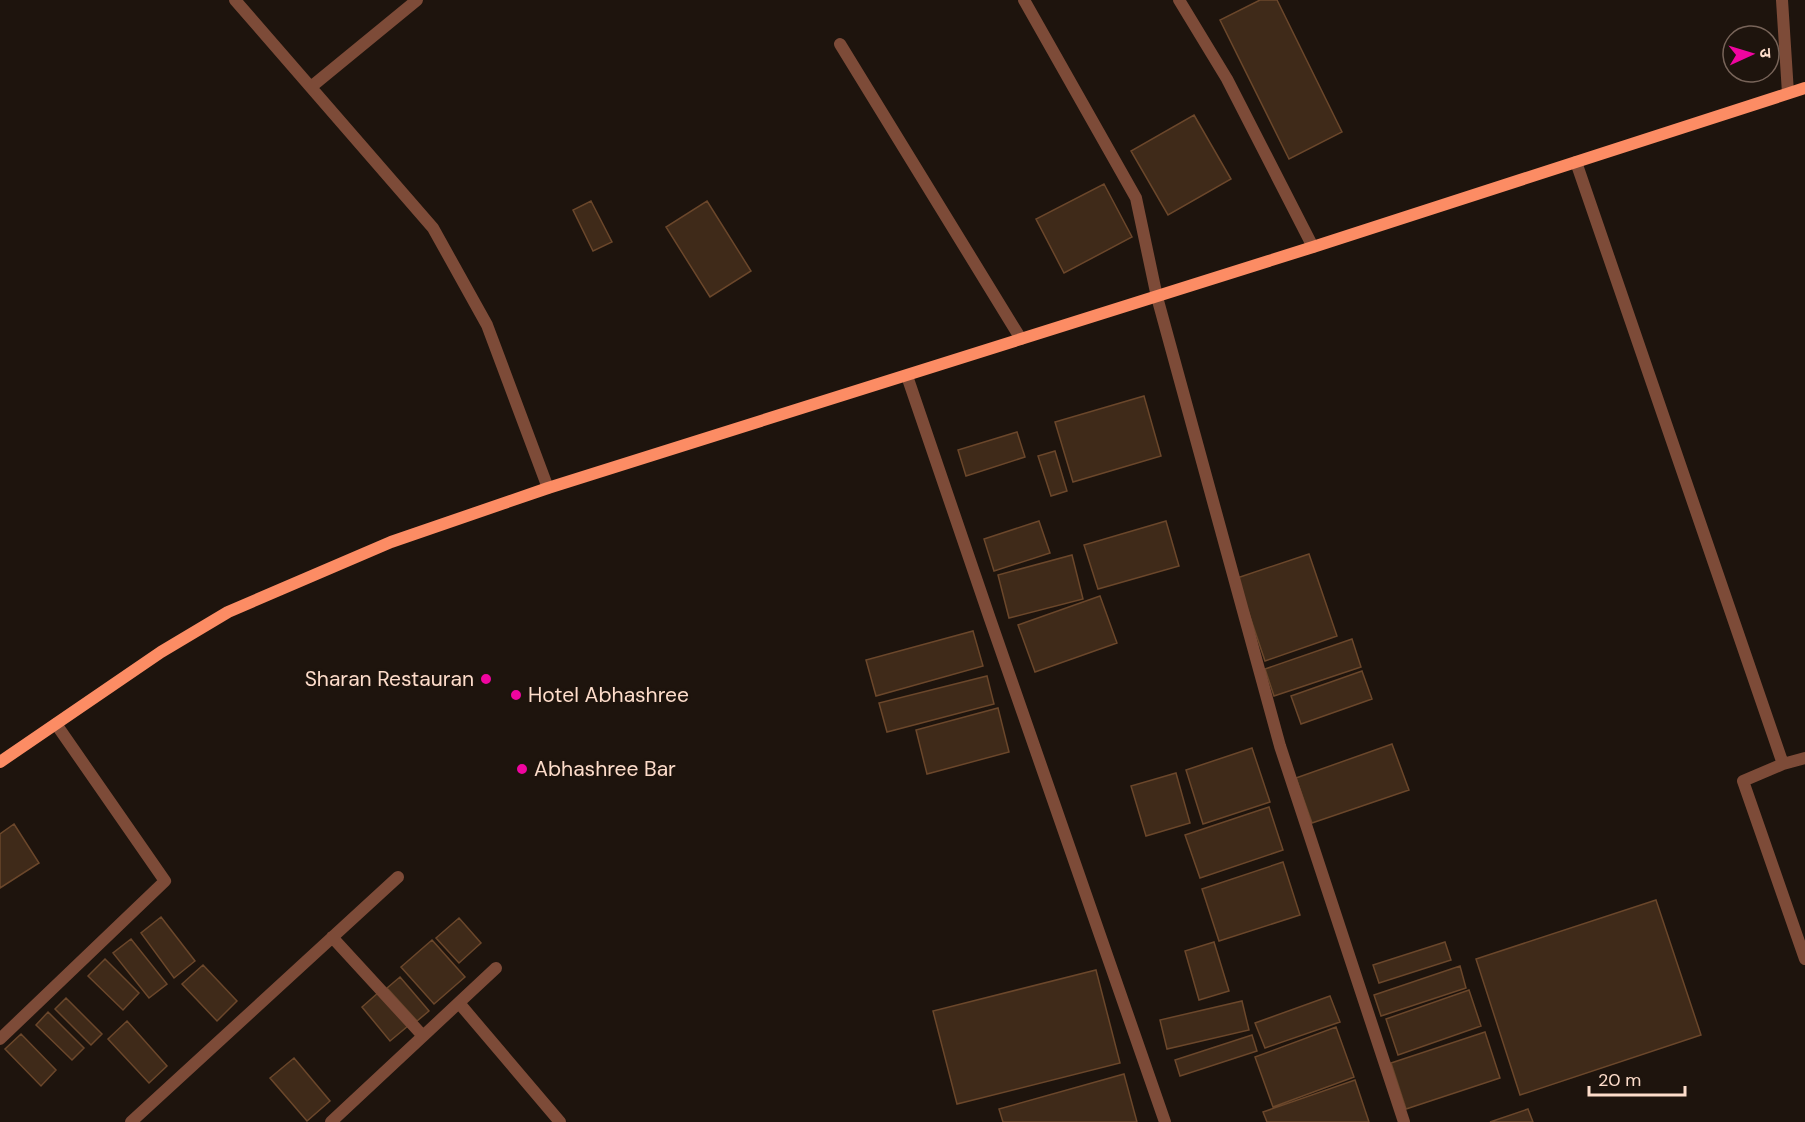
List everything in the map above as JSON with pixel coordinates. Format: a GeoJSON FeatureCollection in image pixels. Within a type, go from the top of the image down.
{"type":"FeatureCollection","features":[{"type":"Feature","properties":{"kind":"main road"},"geometry":{"type":"LineString","coordinates":[[0,762],[161,652],[228,612],[391,542],[548,488],[1157,297],[1805,88]]}},
{"type":"Feature","properties":{"kind":"street"},"geometry":{"type":"LineString","coordinates":[[235,0],[433,228],[487,325],[548,488]]}},
{"type":"Feature","properties":{"kind":"street"},"geometry":{"type":"LineString","coordinates":[[311,87],[417,0]]}},
{"type":"Feature","properties":{"kind":"street"},"geometry":{"type":"LineString","coordinates":[[1024,0],[1136,198],[1157,297],[1280,746],[1404,1122]]}},
{"type":"Feature","properties":{"kind":"street"},"geometry":{"type":"LineString","coordinates":[[1179,0],[1227,79],[1313,247]]}},
{"type":"Feature","properties":{"kind":"street"},"geometry":{"type":"LineString","coordinates":[[1782,0],[1788,93]]}},
{"type":"Feature","properties":{"kind":"street"},"geometry":{"type":"LineString","coordinates":[[840,44],[1021,339]]}},
{"type":"Feature","properties":{"kind":"street"},"geometry":{"type":"LineString","coordinates":[[1576,162],[1783,764]]}},
{"type":"Feature","properties":{"kind":"street"},"geometry":{"type":"LineString","coordinates":[[907,376],[1165,1122]]}},
{"type":"Feature","properties":{"kind":"street"},"geometry":{"type":"LineString","coordinates":[[0,1039],[165,881],[56,723]]}},
{"type":"Feature","properties":{"kind":"street"},"geometry":{"type":"LineString","coordinates":[[1805,758],[1783,764],[1743,781],[1805,959]]}},
{"type":"Feature","properties":{"kind":"street"},"geometry":{"type":"LineString","coordinates":[[131,1122],[398,877]]}},
{"type":"Feature","properties":{"kind":"street"},"geometry":{"type":"LineString","coordinates":[[332,938],[423,1036]]}},
{"type":"Feature","properties":{"kind":"street"},"geometry":{"type":"LineString","coordinates":[[331,1122],[496,968]]}},
{"type":"Feature","properties":{"kind":"street"},"geometry":{"type":"LineString","coordinates":[[459,1003],[560,1122]]}},
{"type":"Feature","properties":{"kind":"building"},"geometry":{"type":"Polygon","coordinates":[[[1260,0],[1277,0],[1342,132],[1289,159],[1220,20],[1260,0]]]}},
{"type":"Feature","properties":{"kind":"building"},"geometry":{"type":"Polygon","coordinates":[[[1194,115],[1231,179],[1168,215],[1131,151],[1194,115]]]}},
{"type":"Feature","properties":{"kind":"building"},"geometry":{"type":"Polygon","coordinates":[[[1104,184],[1132,237],[1064,273],[1036,219],[1104,184]]]}},
{"type":"Feature","properties":{"kind":"building"},"geometry":{"type":"Polygon","coordinates":[[[591,201],[612,242],[593,251],[573,210],[591,201]]]}},
{"type":"Feature","properties":{"kind":"building"},"geometry":{"type":"Polygon","coordinates":[[[707,201],[751,271],[710,297],[666,227],[707,201]]]}},
{"type":"Feature","properties":{"kind":"building"},"geometry":{"type":"Polygon","coordinates":[[[1144,396],[1161,456],[1073,482],[1055,422],[1144,396]]]}},
{"type":"Feature","properties":{"kind":"building"},"geometry":{"type":"Polygon","coordinates":[[[1017,432],[1025,457],[966,476],[958,450],[1017,432]]]}},
{"type":"Feature","properties":{"kind":"building"},"geometry":{"type":"Polygon","coordinates":[[[1055,451],[1067,491],[1051,496],[1038,456],[1055,451]]]}},
{"type":"Feature","properties":{"kind":"building"},"geometry":{"type":"Polygon","coordinates":[[[1039,521],[1050,553],[994,571],[984,539],[1039,521]]]}},
{"type":"Feature","properties":{"kind":"building"},"geometry":{"type":"Polygon","coordinates":[[[1166,521],[1179,566],[1098,589],[1084,545],[1166,521]]]}},
{"type":"Feature","properties":{"kind":"building"},"geometry":{"type":"Polygon","coordinates":[[[1309,554],[1337,636],[1265,661],[1237,578],[1309,554]]]}},
{"type":"Feature","properties":{"kind":"building"},"geometry":{"type":"Polygon","coordinates":[[[1072,555],[1083,599],[1009,618],[998,575],[1072,555]]]}},
{"type":"Feature","properties":{"kind":"building"},"geometry":{"type":"Polygon","coordinates":[[[1100,596],[1117,643],[1035,672],[1018,625],[1100,596]]]}},
{"type":"Feature","properties":{"kind":"building"},"geometry":{"type":"Polygon","coordinates":[[[973,631],[983,666],[876,696],[866,660],[973,631]]]}},
{"type":"Feature","properties":{"kind":"building"},"geometry":{"type":"Polygon","coordinates":[[[1352,639],[1361,667],[1274,696],[1265,669],[1352,639]]]}},
{"type":"Feature","properties":{"kind":"building"},"geometry":{"type":"Polygon","coordinates":[[[1362,671],[1372,699],[1301,724],[1291,696],[1362,671]]]}},
{"type":"Feature","properties":{"kind":"building"},"geometry":{"type":"Polygon","coordinates":[[[987,676],[994,704],[887,732],[879,703],[987,676]]]}},
{"type":"Feature","properties":{"kind":"building"},"geometry":{"type":"Polygon","coordinates":[[[998,708],[1009,752],[927,774],[916,730],[998,708]]]}},
{"type":"Feature","properties":{"kind":"building"},"geometry":{"type":"Polygon","coordinates":[[[1392,744],[1409,790],[1312,823],[1296,778],[1392,744]]]}},
{"type":"Feature","properties":{"kind":"building"},"geometry":{"type":"Polygon","coordinates":[[[1252,748],[1270,802],[1203,824],[1186,770],[1252,748]]]}},
{"type":"Feature","properties":{"kind":"building"},"geometry":{"type":"Polygon","coordinates":[[[1176,773],[1190,823],[1146,836],[1131,786],[1176,773]]]}},
{"type":"Feature","properties":{"kind":"building"},"geometry":{"type":"Polygon","coordinates":[[[1269,807],[1283,850],[1200,878],[1185,835],[1269,807]]]}},
{"type":"Feature","properties":{"kind":"building"},"geometry":{"type":"Polygon","coordinates":[[[14,824],[39,863],[0,888],[0,834],[14,824]]]}},
{"type":"Feature","properties":{"kind":"building"},"geometry":{"type":"Polygon","coordinates":[[[1283,862],[1300,915],[1219,941],[1202,889],[1283,862]]]}},
{"type":"Feature","properties":{"kind":"building"},"geometry":{"type":"Polygon","coordinates":[[[1656,900],[1701,1035],[1520,1095],[1476,959],[1656,900]]]}},
{"type":"Feature","properties":{"kind":"building"},"geometry":{"type":"Polygon","coordinates":[[[161,917],[195,961],[174,978],[141,933],[161,917]]]}},
{"type":"Feature","properties":{"kind":"building"},"geometry":{"type":"Polygon","coordinates":[[[459,918],[481,943],[459,963],[436,938],[459,918]]]}},
{"type":"Feature","properties":{"kind":"building"},"geometry":{"type":"Polygon","coordinates":[[[131,939],[167,984],[149,998],[113,953],[131,939]]]}},
{"type":"Feature","properties":{"kind":"building"},"geometry":{"type":"Polygon","coordinates":[[[432,940],[465,977],[434,1004],[401,967],[432,940]]]}},
{"type":"Feature","properties":{"kind":"building"},"geometry":{"type":"Polygon","coordinates":[[[1214,942],[1229,991],[1199,1000],[1185,951],[1214,942]]]}},
{"type":"Feature","properties":{"kind":"building"},"geometry":{"type":"Polygon","coordinates":[[[1445,942],[1451,960],[1379,983],[1373,965],[1445,942]]]}},
{"type":"Feature","properties":{"kind":"building"},"geometry":{"type":"Polygon","coordinates":[[[105,959],[139,993],[123,1010],[88,976],[105,959]]]}},
{"type":"Feature","properties":{"kind":"building"},"geometry":{"type":"Polygon","coordinates":[[[203,965],[237,1001],[217,1021],[182,984],[203,965]]]}},
{"type":"Feature","properties":{"kind":"building"},"geometry":{"type":"Polygon","coordinates":[[[1460,966],[1466,988],[1381,1016],[1374,995],[1460,966]]]}},
{"type":"Feature","properties":{"kind":"building"},"geometry":{"type":"Polygon","coordinates":[[[1096,970],[1120,1063],[957,1104],[933,1011],[1096,970]]]}},
{"type":"Feature","properties":{"kind":"building"},"geometry":{"type":"Polygon","coordinates":[[[400,977],[429,1011],[417,1021],[387,988],[400,977]]]}},
{"type":"Feature","properties":{"kind":"building"},"geometry":{"type":"Polygon","coordinates":[[[1469,990],[1481,1026],[1398,1055],[1386,1019],[1469,990]]]}},
{"type":"Feature","properties":{"kind":"building"},"geometry":{"type":"Polygon","coordinates":[[[379,992],[408,1026],[390,1041],[362,1007],[379,992]]]}},
{"type":"Feature","properties":{"kind":"building"},"geometry":{"type":"Polygon","coordinates":[[[1330,996],[1340,1022],[1265,1048],[1255,1023],[1330,996]]]}},
{"type":"Feature","properties":{"kind":"building"},"geometry":{"type":"Polygon","coordinates":[[[66,998],[102,1034],[91,1045],[55,1009],[66,998]]]}},
{"type":"Feature","properties":{"kind":"building"},"geometry":{"type":"Polygon","coordinates":[[[1242,1001],[1249,1030],[1167,1049],[1160,1020],[1242,1001]]]}},
{"type":"Feature","properties":{"kind":"building"},"geometry":{"type":"Polygon","coordinates":[[[48,1012],[84,1048],[72,1060],[36,1025],[48,1012]]]}},
{"type":"Feature","properties":{"kind":"building"},"geometry":{"type":"Polygon","coordinates":[[[127,1021],[167,1066],[149,1083],[108,1039],[127,1021]]]}},
{"type":"Feature","properties":{"kind":"building"},"geometry":{"type":"Polygon","coordinates":[[[1336,1027],[1354,1077],[1273,1107],[1255,1057],[1336,1027]]]}},
{"type":"Feature","properties":{"kind":"building"},"geometry":{"type":"Polygon","coordinates":[[[1485,1032],[1500,1078],[1406,1109],[1391,1063],[1485,1032]]]}},
{"type":"Feature","properties":{"kind":"building"},"geometry":{"type":"Polygon","coordinates":[[[21,1034],[56,1070],[41,1086],[5,1049],[21,1034]]]}},
{"type":"Feature","properties":{"kind":"building"},"geometry":{"type":"Polygon","coordinates":[[[1252,1035],[1257,1051],[1180,1076],[1175,1060],[1252,1035]]]}},
{"type":"Feature","properties":{"kind":"building"},"geometry":{"type":"Polygon","coordinates":[[[294,1058],[330,1101],[307,1121],[270,1078],[294,1058]]]}},
{"type":"Feature","properties":{"kind":"building"},"geometry":{"type":"Polygon","coordinates":[[[1124,1074],[1137,1122],[1003,1122],[999,1109],[1124,1074]]]}},
{"type":"Feature","properties":{"kind":"building"},"geometry":{"type":"Polygon","coordinates":[[[1355,1080],[1369,1122],[1267,1122],[1263,1112],[1355,1080]]]}},
{"type":"Feature","properties":{"kind":"building"},"geometry":{"type":"Polygon","coordinates":[[[1528,1109],[1533,1122],[1490,1122],[1528,1109]]]}},
{"type":"Feature","properties":{"kind":"place","name":"Sharan Restauran"},"geometry":{"type":"Point","coordinates":[486,679]}},
{"type":"Feature","properties":{"kind":"place","name":"Hotel Abhashree"},"geometry":{"type":"Point","coordinates":[516,695]}},
{"type":"Feature","properties":{"kind":"place","name":"Abhashree Bar"},"geometry":{"type":"Point","coordinates":[522,769]}}]}
